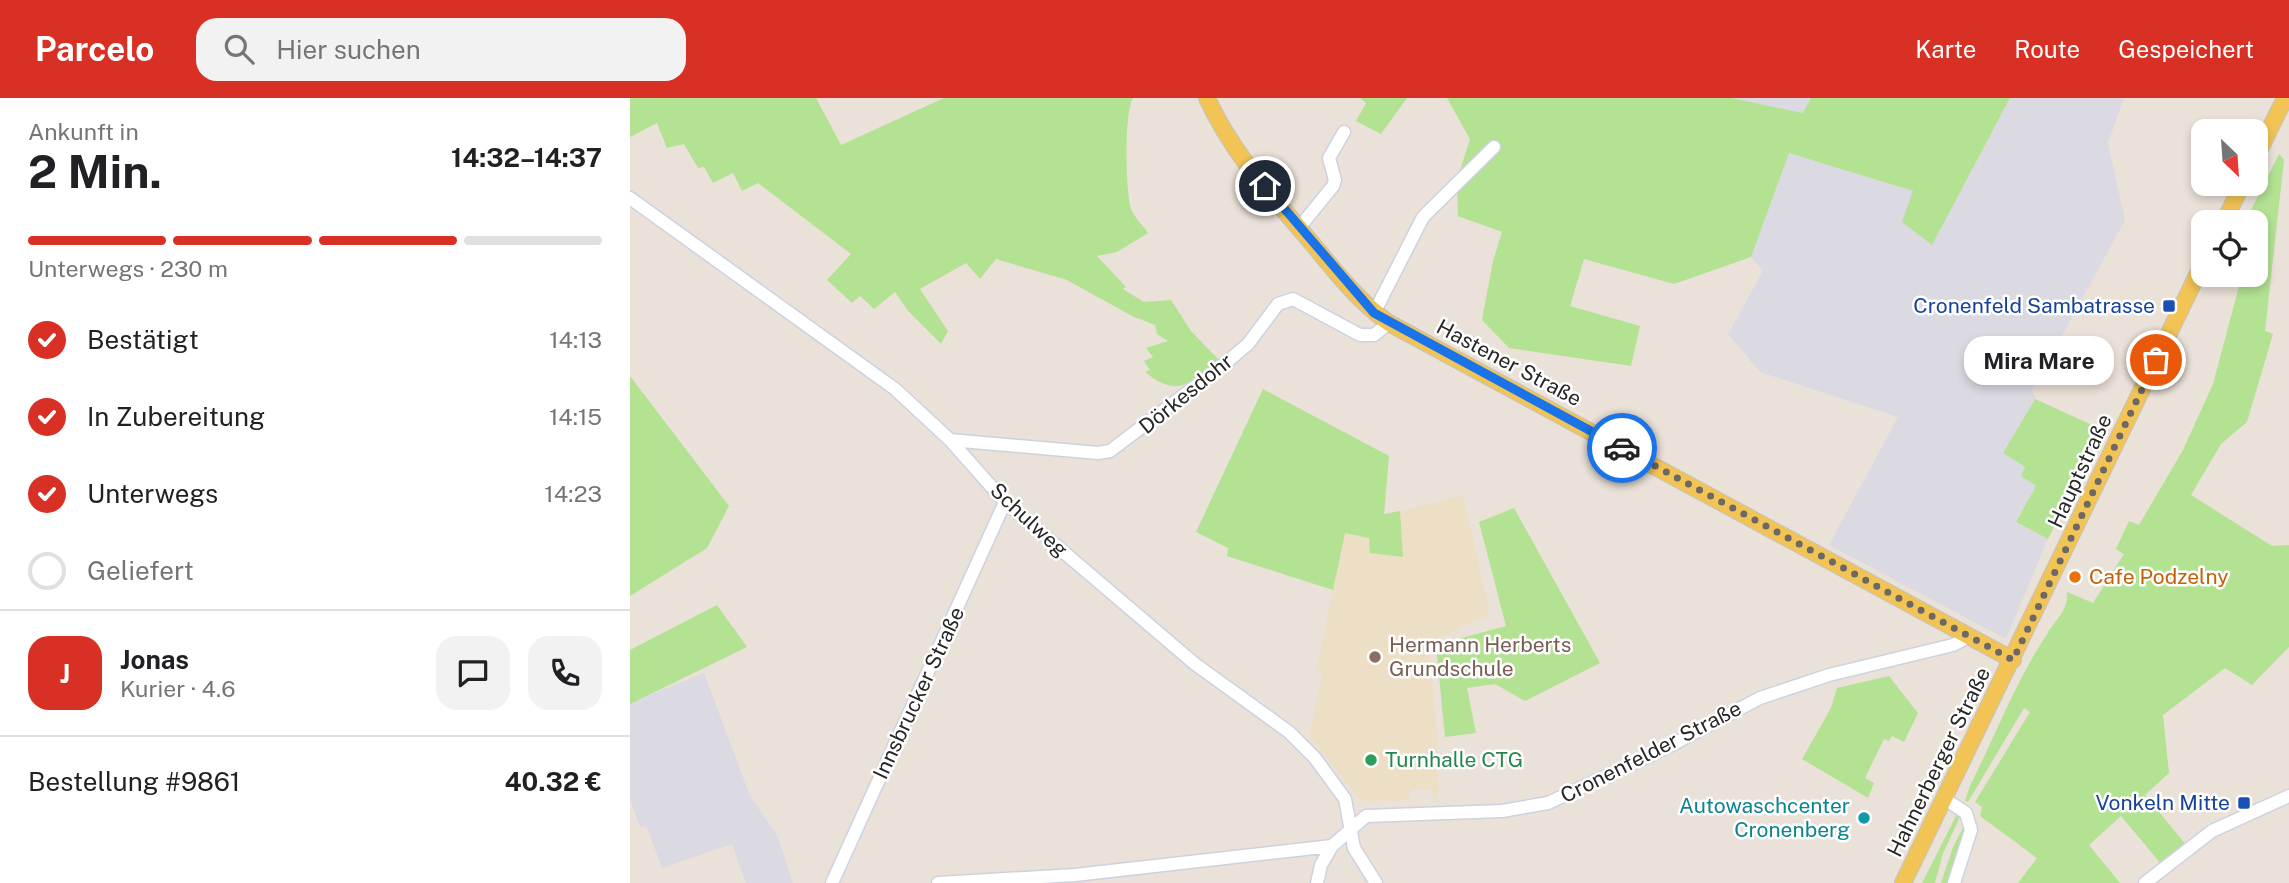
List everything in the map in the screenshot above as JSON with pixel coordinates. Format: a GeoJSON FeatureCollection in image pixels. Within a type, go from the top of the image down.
{"type":"FeatureCollection","features":[{"type":"Feature","properties":{"kind":"main road","name":"Hastener Straße"},"geometry":{"type":"LineString","coordinates":[[1207,98],[1227,140],[1299,228],[1374,313],[2013,660]]}},
{"type":"Feature","properties":{"kind":"main road"},"geometry":{"type":"LineString","coordinates":[[2268,133],[2285,98]]}},
{"type":"Feature","properties":{"kind":"main road","name":"Hauptstraße"},"geometry":{"type":"LineString","coordinates":[[2013,660],[2192,287]]}},
{"type":"Feature","properties":{"kind":"main road","name":"Hahnerberger Straße"},"geometry":{"type":"LineString","coordinates":[[1903,883],[2013,660]]}},
{"type":"Feature","properties":{"kind":"street"},"geometry":{"type":"LineString","coordinates":[[1299,228],[1333,186],[1335,180],[1329,158],[1344,132]]}},
{"type":"Feature","properties":{"kind":"street"},"geometry":{"type":"LineString","coordinates":[[1374,313],[1423,217],[1494,147]]}},
{"type":"Feature","properties":{"kind":"street","name":"Schulweg"},"geometry":{"type":"LineString","coordinates":[[630,198],[876,375],[950,440],[1005,502],[1195,664],[1289,732],[1315,758],[1345,799],[1354,848],[1377,883]]}},
{"type":"Feature","properties":{"kind":"street","name":"Dörkesdohr"},"geometry":{"type":"LineString","coordinates":[[950,440],[1098,453],[1110,451],[1230,360],[1286,299],[1293,299],[1338,326],[1360,335],[1374,335],[1389,323]]}},
{"type":"Feature","properties":{"kind":"street","name":"Innsbrucker Straße"},"geometry":{"type":"LineString","coordinates":[[832,883],[1005,502]]}},
{"type":"Feature","properties":{"kind":"street","name":"Cronenfelder Straße"},"geometry":{"type":"LineString","coordinates":[[1317,883],[1321,865],[1332,846],[1366,816],[1376,813],[1502,811],[1548,803],[1664,749],[1759,698],[1830,675],[1953,645],[1970,636]]}},
{"type":"Feature","properties":{"kind":"street"},"geometry":{"type":"LineString","coordinates":[[2146,883],[2212,831],[2289,796]]}},
{"type":"Feature","properties":{"kind":"street"},"geometry":{"type":"LineString","coordinates":[[1945,799],[1966,813],[1971,830],[1954,883]]}},
{"type":"Feature","properties":{"kind":"street"},"geometry":{"type":"LineString","coordinates":[[939,883],[1075,875],[1332,846]]}},
{"type":"Feature","properties":{"kind":"shaded area"},"geometry":{"type":"Polygon","coordinates":[[[1732,98],[1811,98],[1803,113],[1732,98]]]}},
{"type":"Feature","properties":{"kind":"shaded area"},"geometry":{"type":"Polygon","coordinates":[[[2010,98],[2124,98],[2108,143],[2125,220],[2032,391],[2035,399],[2003,453],[2025,468],[2037,486],[2016,522],[2048,539],[2006,639],[1829,545],[1898,417],[1760,372],[1728,334],[1763,271],[1751,257],[1789,153],[1913,191],[1932,245],[2010,98]]]}},
{"type":"Feature","properties":{"kind":"shaded area","name":"Hermann Herberts Grundschule"},"geometry":{"type":"Polygon","coordinates":[[[1463,495],[1489,611],[1488,615],[1429,643],[1437,733],[1438,799],[1433,800],[1432,789],[1410,790],[1409,800],[1366,801],[1357,796],[1309,735],[1323,675],[1316,672],[1345,532],[1370,538],[1403,556],[1400,511],[1463,495]]]}},
{"type":"Feature","properties":{"kind":"shaded area"},"geometry":{"type":"Polygon","coordinates":[[[704,673],[750,796],[778,837],[793,883],[746,883],[732,844],[662,868],[646,825],[640,827],[630,799],[630,703],[704,673]]]}},
{"type":"Feature","properties":{"kind":"green space"},"geometry":{"type":"Polygon","coordinates":[[[630,98],[816,98],[841,145],[944,98],[1133,98],[1128,120],[1126,154],[1128,189],[1132,211],[1148,233],[1117,252],[1097,256],[1126,287],[1123,289],[1144,302],[1171,300],[1191,331],[1219,360],[1184,385],[1167,385],[1145,372],[1150,370],[1144,361],[1153,357],[1146,348],[1168,341],[1157,334],[1155,325],[1132,316],[1067,280],[996,259],[980,279],[966,263],[920,289],[948,331],[941,344],[909,312],[895,292],[874,309],[860,296],[852,303],[827,280],[851,254],[758,183],[742,191],[733,173],[713,183],[704,167],[698,168],[684,144],[667,148],[657,123],[630,137],[630,98]]]}},
{"type":"Feature","properties":{"kind":"green space"},"geometry":{"type":"Polygon","coordinates":[[[1360,98],[1407,98],[1381,134],[1356,121],[1366,103],[1360,98]]]}},
{"type":"Feature","properties":{"kind":"green space"},"geometry":{"type":"Polygon","coordinates":[[[1447,98],[1732,98],[1803,113],[1811,98],[2010,98],[1932,245],[1902,222],[1913,191],[1789,153],[1751,257],[1674,284],[1584,259],[1570,306],[1640,326],[1631,366],[1509,348],[1482,320],[1493,261],[1502,232],[1458,216],[1457,180],[1470,139],[1447,98]]]}},
{"type":"Feature","properties":{"kind":"green space"},"geometry":{"type":"Polygon","coordinates":[[[2279,154],[2284,160],[2265,331],[2273,334],[2247,422],[2221,444],[2191,495],[2272,546],[2289,545],[2289,647],[2252,685],[2225,668],[2163,715],[2169,773],[2145,795],[2187,846],[2162,865],[2121,816],[2089,845],[2120,883],[2018,883],[2037,858],[1980,816],[1982,807],[1975,802],[2030,712],[2024,708],[1968,802],[1965,801],[1970,786],[2025,671],[2064,610],[2067,592],[2093,603],[2124,554],[2116,549],[2129,521],[2139,525],[2183,450],[2213,384],[2239,287],[2268,287],[2268,210],[2251,210],[2258,196],[2268,196],[2268,176],[2279,154]]]}},
{"type":"Feature","properties":{"kind":"green space"},"geometry":{"type":"Polygon","coordinates":[[[630,376],[729,506],[707,548],[630,596],[630,376]]]}},
{"type":"Feature","properties":{"kind":"green space"},"geometry":{"type":"Polygon","coordinates":[[[1263,389],[1389,456],[1384,514],[1400,511],[1403,557],[1370,553],[1369,538],[1345,533],[1333,590],[1227,556],[1228,548],[1196,532],[1263,389]]]}},
{"type":"Feature","properties":{"kind":"green space"},"geometry":{"type":"Polygon","coordinates":[[[2035,399],[2103,430],[2048,539],[2016,522],[2036,486],[2021,476],[2025,467],[2003,453],[2035,399]]]}},
{"type":"Feature","properties":{"kind":"green space"},"geometry":{"type":"Polygon","coordinates":[[[1514,508],[1600,663],[1525,701],[1495,684],[1467,688],[1476,733],[1445,737],[1436,645],[1506,626],[1479,522],[1514,508]]]}},
{"type":"Feature","properties":{"kind":"green space"},"geometry":{"type":"Polygon","coordinates":[[[717,605],[747,647],[630,704],[630,650],[717,605]]]}},
{"type":"Feature","properties":{"kind":"green space"},"geometry":{"type":"Polygon","coordinates":[[[1889,676],[1918,713],[1904,742],[1892,736],[1889,741],[1884,739],[1865,778],[1874,783],[1868,798],[1802,759],[1831,708],[1837,688],[1889,676]]]}},
{"type":"Feature","properties":{"kind":"green space"},"geometry":{"type":"Polygon","coordinates":[[[1957,814],[1960,817],[1943,853],[1935,883],[1922,883],[1957,814]]]}},
{"type":"Feature","properties":{"kind":"green space"},"geometry":{"type":"Polygon","coordinates":[[[1965,824],[1966,833],[1950,883],[1941,883],[1953,847],[1965,824]]]}},
{"type":"Feature","properties":{"kind":"way so far"},"geometry":{"type":"LineString","coordinates":[[1622,448],[2013,660],[2156,360]]}},
{"type":"Feature","properties":{"kind":"place","name":"Cronenfeld Sambatrasse"},"geometry":{"type":"Point","coordinates":[2169,306]}},
{"type":"Feature","properties":{"kind":"place","name":"Mira Mare"},"geometry":{"type":"Point","coordinates":[2156,360]}},
{"type":"Feature","properties":{"kind":"place","name":"Cafe Podzelny"},"geometry":{"type":"Point","coordinates":[2075,577]}},
{"type":"Feature","properties":{"kind":"place","name":"Hermann Herberts Grundschule"},"geometry":{"type":"Point","coordinates":[1375,657]}},
{"type":"Feature","properties":{"kind":"place","name":"Turnhalle CTG"},"geometry":{"type":"Point","coordinates":[1371,760]}},
{"type":"Feature","properties":{"kind":"place","name":"Vonkeln Mitte"},"geometry":{"type":"Point","coordinates":[2244,803]}},
{"type":"Feature","properties":{"kind":"place","name":"Autowaschcenter Cronenberg"},"geometry":{"type":"Point","coordinates":[1864,818]}},
{"type":"Feature","properties":{"kind":"route"},"geometry":{"type":"LineString","coordinates":[[1265,186],[1374,313],[1622,448]]}}]}
